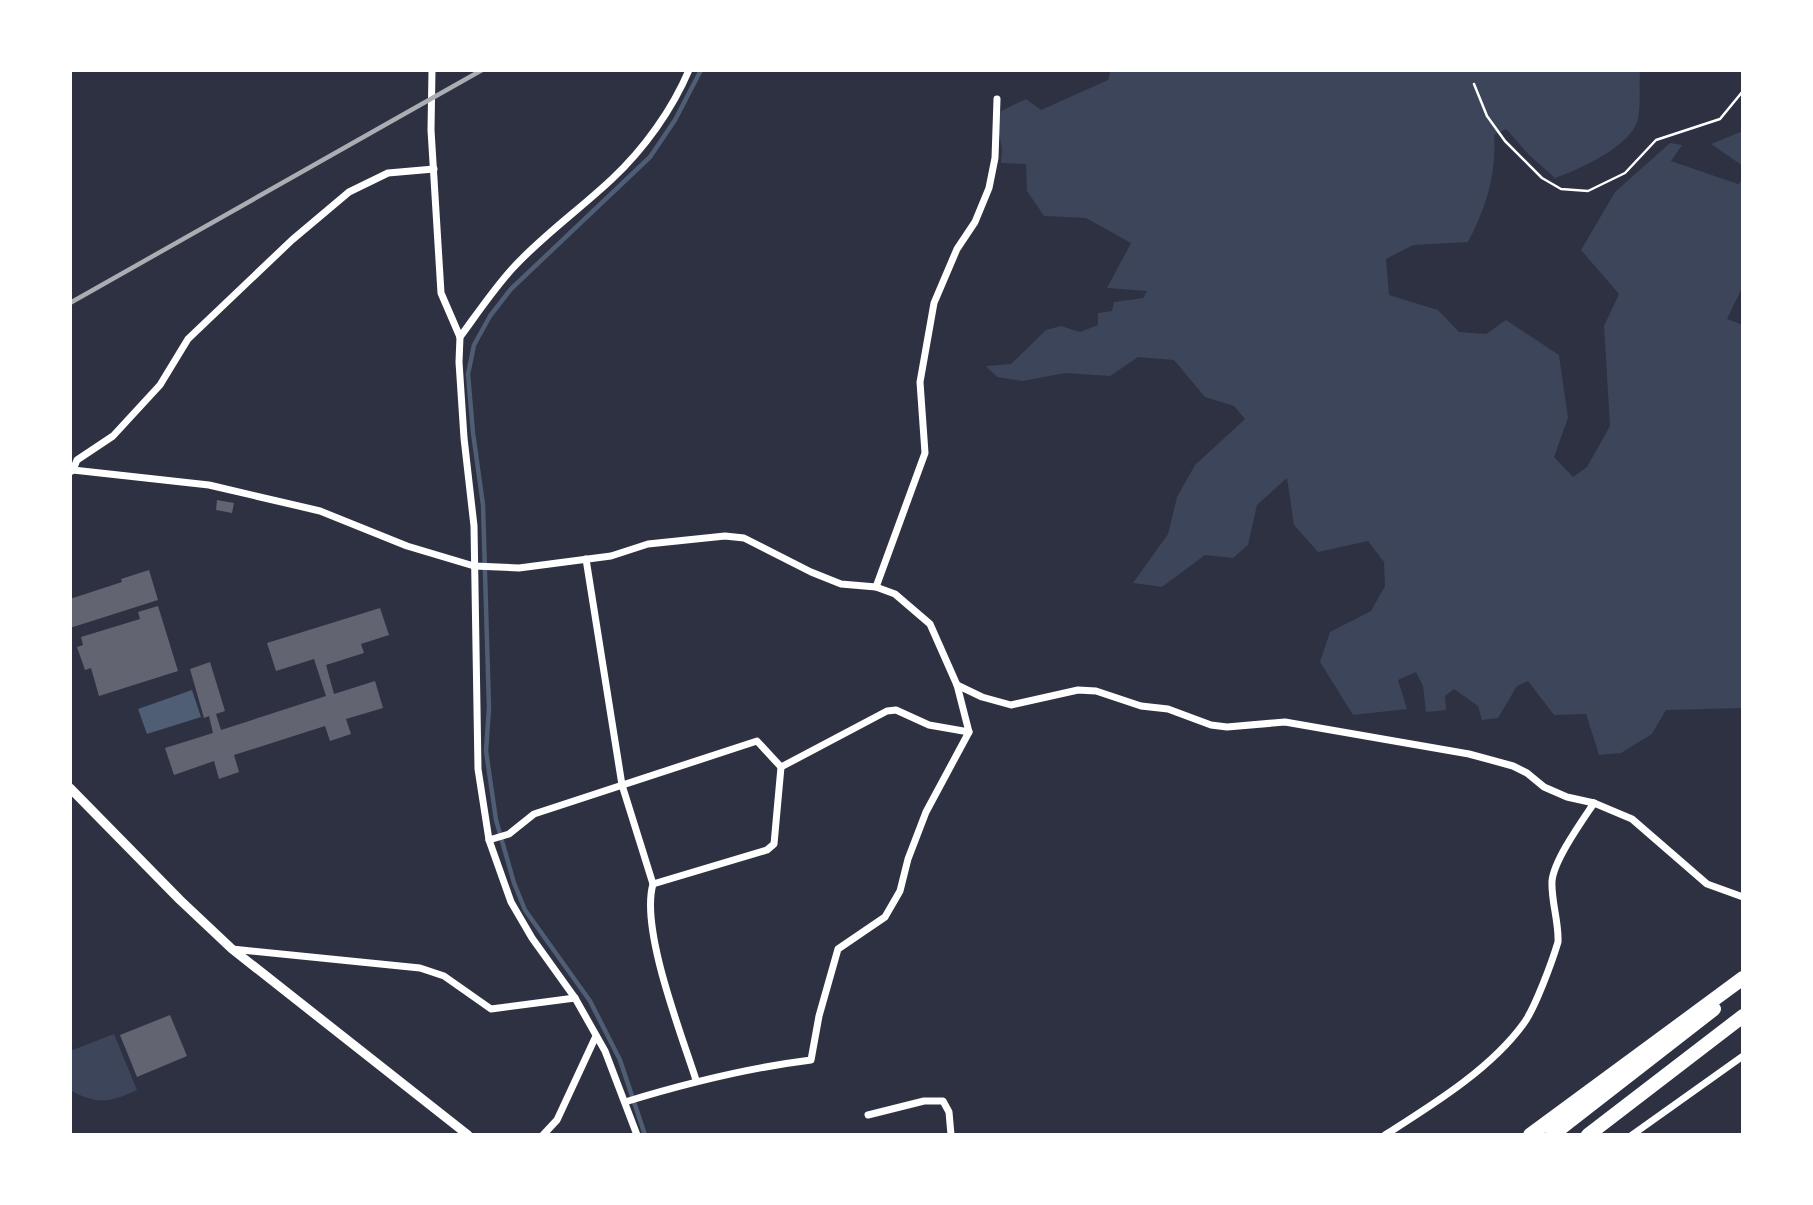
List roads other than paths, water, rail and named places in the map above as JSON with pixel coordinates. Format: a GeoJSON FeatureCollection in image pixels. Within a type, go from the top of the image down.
{"type":"FeatureCollection","features":[{"type":"Feature","properties":{"kind":"highway"},"geometry":{"type":"LineString","coordinates":[[1530,1135],[1743,978]]}},
{"type":"Feature","properties":{"kind":"highway"},"geometry":{"type":"LineString","coordinates":[[1552,1135],[1743,986]]}},
{"type":"Feature","properties":{"kind":"highway"},"geometry":{"type":"LineString","coordinates":[[1588,1135],[1743,1016]]}},
{"type":"Feature","properties":{"kind":"street"},"geometry":{"type":"LineString","coordinates":[[432,70],[431,130],[442,293],[460,337],[464,438],[474,526],[478,768],[489,840],[511,902],[532,938],[575,998],[605,1051],[636,1135]]}},
{"type":"Feature","properties":{"kind":"street"},"geometry":{"type":"LineString","coordinates":[[460,337],[511,270],[613,177],[654,130],[678,95],[689,70]]}},
{"type":"Feature","properties":{"kind":"street"},"geometry":{"type":"LineString","coordinates":[[876,587],[925,453],[920,382],[934,303],[957,249],[975,222],[989,188],[995,158],[997,99]]}},
{"type":"Feature","properties":{"kind":"street"},"geometry":{"type":"LineString","coordinates":[[434,169],[388,173],[349,192],[292,240],[188,339],[160,385],[113,436],[77,460],[72,471],[209,485],[320,510],[407,546],[474,566],[519,568],[611,556],[648,544],[744,538],[841,584],[876,587],[895,594],[930,624],[957,685],[969,722],[969,732],[926,812],[908,859],[900,891],[885,917],[838,949],[819,1016],[811,1060],[696,1080],[625,1102]]}},
{"type":"Feature","properties":{"kind":"street"},"geometry":{"type":"LineString","coordinates":[[586,559],[622,785],[653,884],[649,897],[654,943],[696,1080]]}},
{"type":"Feature","properties":{"kind":"street"},"geometry":{"type":"LineString","coordinates":[[957,685],[982,697],[1011,705],[1078,690],[1096,691],[1141,706],[1168,709],[1212,725],[1227,727],[1285,722],[1469,754],[1513,766],[1544,787],[1632,819],[1707,884],[1743,897]]}},
{"type":"Feature","properties":{"kind":"street"},"geometry":{"type":"LineString","coordinates":[[781,767],[887,711],[896,710],[929,725],[969,732]]}},
{"type":"Feature","properties":{"kind":"street"},"geometry":{"type":"LineString","coordinates":[[489,840],[509,834],[534,814],[757,741],[781,767],[774,844],[767,850],[653,884]]}},
{"type":"Feature","properties":{"kind":"street"},"geometry":{"type":"LineString","coordinates":[[70,788],[232,949],[468,1135]]}},
{"type":"Feature","properties":{"kind":"street"},"geometry":{"type":"LineString","coordinates":[[1385,1135],[1464,1082],[1526,1021],[1558,942],[1553,874],[1594,803]]}},
{"type":"Feature","properties":{"kind":"street"},"geometry":{"type":"LineString","coordinates":[[232,949],[420,968],[444,976],[491,1009],[575,998]]}},
{"type":"Feature","properties":{"kind":"street"},"geometry":{"type":"LineString","coordinates":[[543,1135],[557,1120],[596,1035]]}},
{"type":"Feature","properties":{"kind":"street"},"geometry":{"type":"LineString","coordinates":[[1638,1133],[1743,1056]]}},
{"type":"Feature","properties":{"kind":"street"},"geometry":{"type":"LineString","coordinates":[[868,1115],[924,1101],[943,1101],[949,1112],[951,1135]]}},
{"type":"Feature","properties":{"kind":"waterway"},"geometry":{"type":"LineString","coordinates":[[645,1135],[620,1060],[590,1001],[525,910],[514,883],[496,820],[486,751],[489,708],[483,505],[468,374],[474,345],[490,316],[511,289],[650,157],[675,120],[701,70]]}},
{"type":"Feature","properties":{"kind":"railway"},"geometry":{"type":"LineString","coordinates":[[70,303],[482,70]]}}]}
